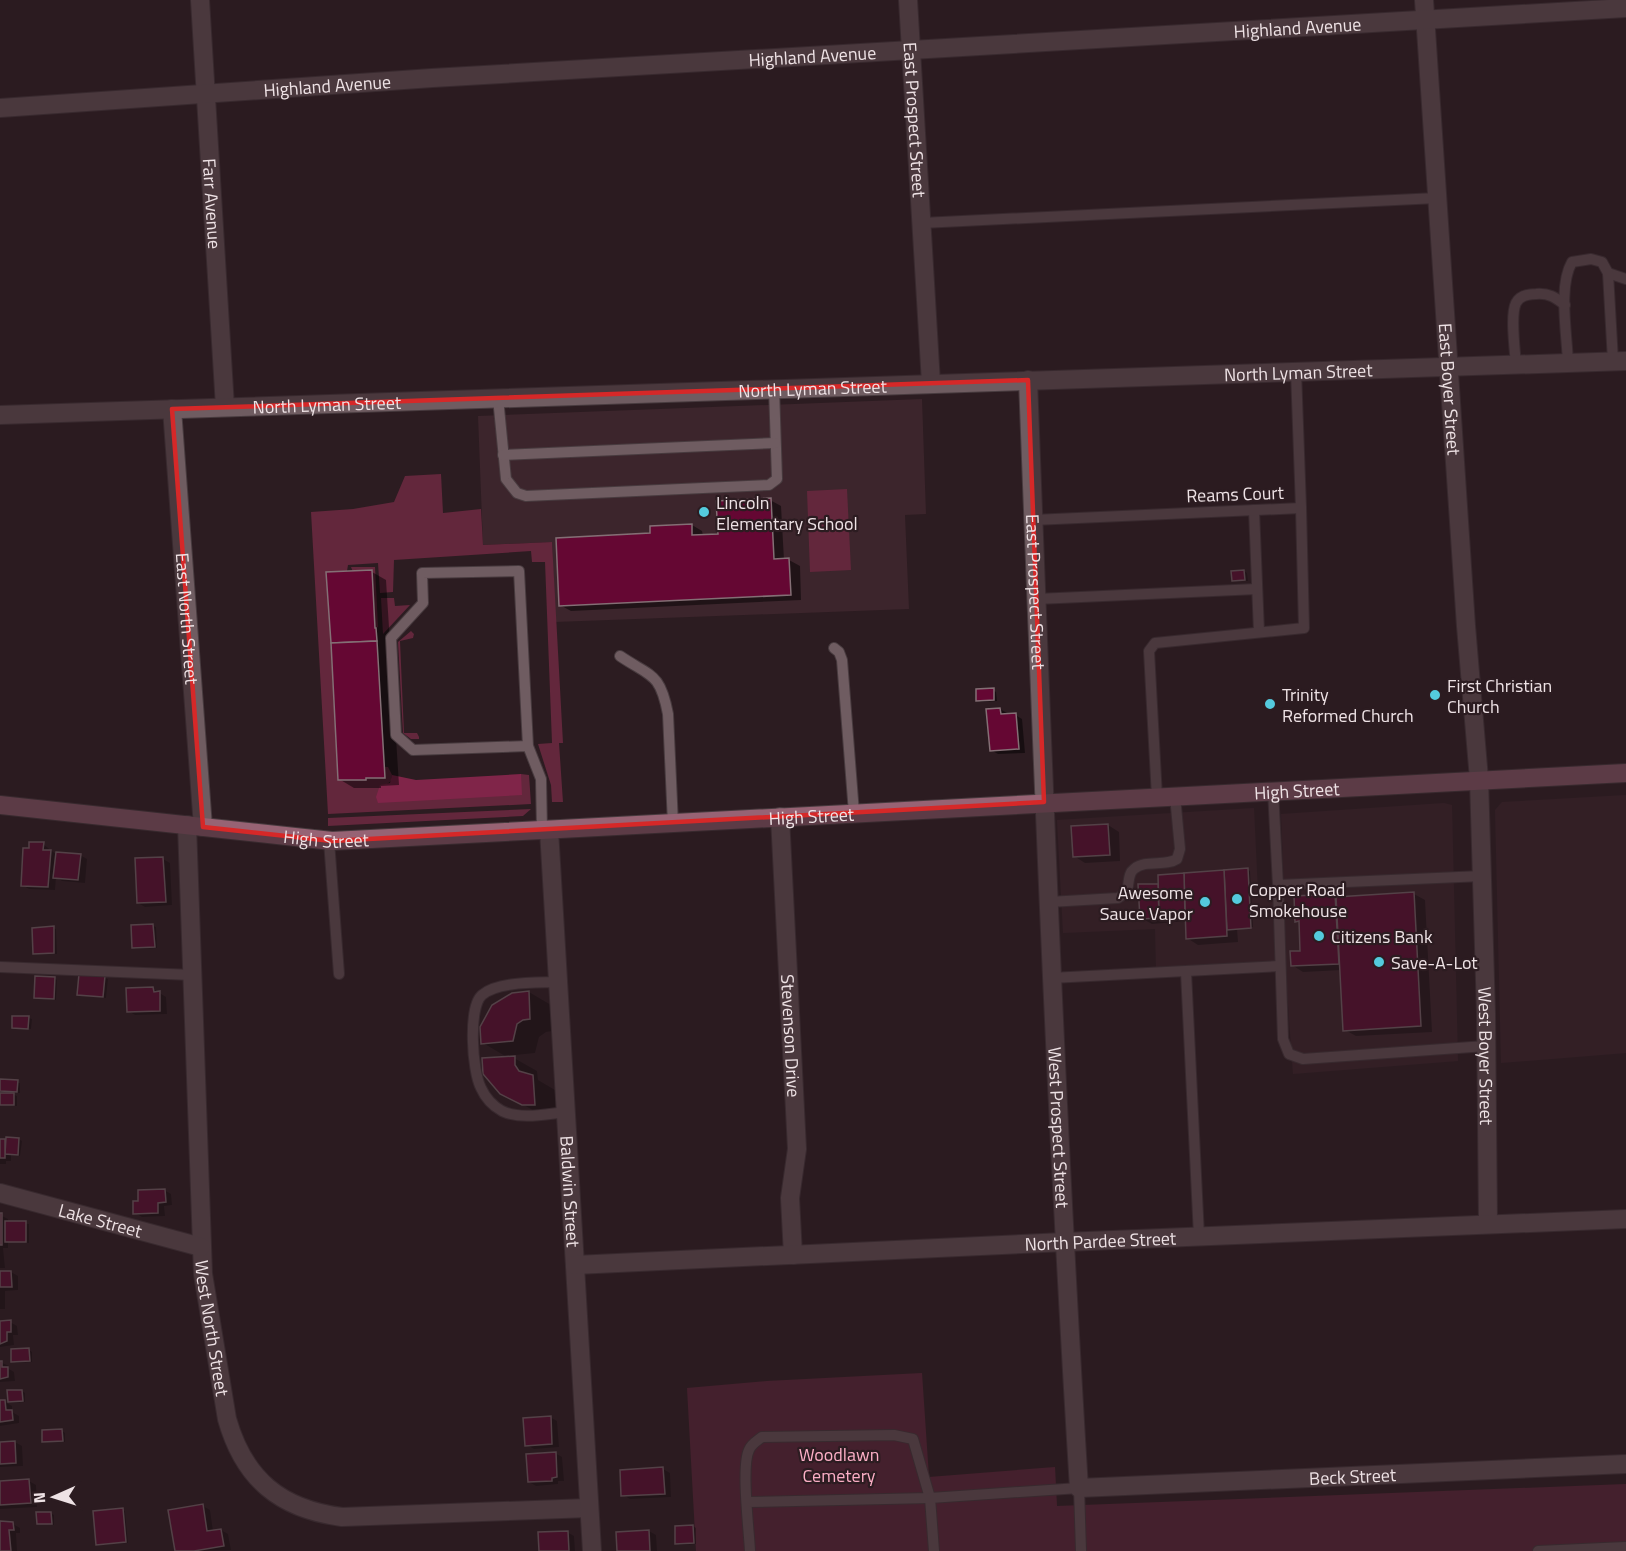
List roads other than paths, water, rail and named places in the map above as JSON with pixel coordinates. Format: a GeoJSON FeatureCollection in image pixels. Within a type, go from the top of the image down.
{"type":"FeatureCollection","features":[{"type":"Feature","properties":{"kind":"main road","name":"High Street"},"geometry":{"type":"LineString","coordinates":[[0,805],[329,841],[1626,772]]}},
{"type":"Feature","properties":{"kind":"street","name":"Farr Avenue"},"geometry":{"type":"LineString","coordinates":[[200,0],[225,407]]}},
{"type":"Feature","properties":{"kind":"street","name":"East Prospect Street"},"geometry":{"type":"LineString","coordinates":[[908,0],[931,383]]}},
{"type":"Feature","properties":{"kind":"street","name":"East Boyer Street"},"geometry":{"type":"LineString","coordinates":[[1424,0],[1466,626],[1479,779]]}},
{"type":"Feature","properties":{"kind":"street","name":"Highland Avenue"},"geometry":{"type":"LineString","coordinates":[[0,108],[443,77],[1626,8]]}},
{"type":"Feature","properties":{"kind":"street","name":"North Lyman Street"},"geometry":{"type":"LineString","coordinates":[[0,415],[1619,361]]}},
{"type":"Feature","properties":{"kind":"street","name":"East Prospect Street"},"geometry":{"type":"LineString","coordinates":[[1028,380],[1044,802]]}},
{"type":"Feature","properties":{"kind":"street","name":"East North Street"},"geometry":{"type":"LineString","coordinates":[[172,409],[195,826]]}},
{"type":"Feature","properties":{"kind":"street","name":"West Boyer Street"},"geometry":{"type":"LineString","coordinates":[[1479,779],[1488,1223]]}},
{"type":"Feature","properties":{"kind":"street","name":"West Prospect Street"},"geometry":{"type":"LineString","coordinates":[[1044,802],[1064,1242],[1079,1488]]}},
{"type":"Feature","properties":{"kind":"street","name":"Stevenson Drive"},"geometry":{"type":"LineString","coordinates":[[780,817],[797,1149],[790,1198],[793,1255]]}},
{"type":"Feature","properties":{"kind":"street","name":"West North Street"},"geometry":{"type":"LineString","coordinates":[[195,826],[192,975],[203,1274],[227,1419],[233,1441],[244,1462],[258,1480],[276,1495],[297,1507],[319,1514],[342,1517],[590,1508]]}},
{"type":"Feature","properties":{"kind":"street","name":"Baldwin Street"},"geometry":{"type":"LineString","coordinates":[[545,831],[558,982],[592,1551]]}},
{"type":"Feature","properties":{"kind":"street","name":"Lake Street"},"geometry":{"type":"LineString","coordinates":[[0,1193],[201,1247]]}},
{"type":"Feature","properties":{"kind":"street","name":"North Pardee Street"},"geometry":{"type":"LineString","coordinates":[[575,1265],[1488,1223],[1626,1219]]}},
{"type":"Feature","properties":{"kind":"street","name":"Beck Street"},"geometry":{"type":"LineString","coordinates":[[1079,1488],[1626,1464]]}},
{"type":"Feature","properties":{"kind":"lane"},"geometry":{"type":"LineString","coordinates":[[922,223],[1437,198]]}},
{"type":"Feature","properties":{"kind":"lane"},"geometry":{"type":"LineString","coordinates":[[1568,363],[1564,287],[1567,270],[1572,262],[1591,260],[1602,262],[1608,273],[1619,361]]}},
{"type":"Feature","properties":{"kind":"lane"},"geometry":{"type":"LineString","coordinates":[[1608,273],[1626,279]]}},
{"type":"Feature","properties":{"kind":"lane"},"geometry":{"type":"LineString","coordinates":[[1516,364],[1515,304],[1521,297],[1528,294],[1545,293],[1554,296],[1565,305]]}},
{"type":"Feature","properties":{"kind":"lane","name":"Reams Court"},"geometry":{"type":"LineString","coordinates":[[1033,520],[1301,508],[1296,371]]}},
{"type":"Feature","properties":{"kind":"lane"},"geometry":{"type":"LineString","coordinates":[[498,398],[506,479],[511,487],[526,496],[769,485],[777,479],[774,388]]}},
{"type":"Feature","properties":{"kind":"lane"},"geometry":{"type":"LineString","coordinates":[[503,455],[775,443]]}},
{"type":"Feature","properties":{"kind":"lane"},"geometry":{"type":"LineString","coordinates":[[1049,902],[1118,898],[1126,891],[1130,874],[1135,867],[1172,862],[1177,859],[1179,849],[1166,797],[1149,651],[1155,643],[1304,628],[1301,508]]}},
{"type":"Feature","properties":{"kind":"lane"},"geometry":{"type":"LineString","coordinates":[[1254,510],[1259,632]]}},
{"type":"Feature","properties":{"kind":"lane"},"geometry":{"type":"LineString","coordinates":[[528,746],[413,750],[396,735],[391,638],[423,603],[422,573],[519,571],[528,746],[541,779],[545,831]]}},
{"type":"Feature","properties":{"kind":"lane"},"geometry":{"type":"LineString","coordinates":[[1037,598],[1257,589]]}},
{"type":"Feature","properties":{"kind":"lane"},"geometry":{"type":"LineString","coordinates":[[834,648],[839,652],[842,660],[854,813]]}},
{"type":"Feature","properties":{"kind":"lane"},"geometry":{"type":"LineString","coordinates":[[620,656],[648,671],[658,681],[666,701],[673,824]]}},
{"type":"Feature","properties":{"kind":"lane"},"geometry":{"type":"LineString","coordinates":[[1273,790],[1283,1039],[1289,1054],[1303,1059],[1486,1046]]}},
{"type":"Feature","properties":{"kind":"lane"},"geometry":{"type":"LineString","coordinates":[[329,841],[339,974]]}},
{"type":"Feature","properties":{"kind":"lane"},"geometry":{"type":"LineString","coordinates":[[1278,885],[1482,876]]}},
{"type":"Feature","properties":{"kind":"lane"},"geometry":{"type":"LineString","coordinates":[[1051,978],[1280,966]]}},
{"type":"Feature","properties":{"kind":"lane"},"geometry":{"type":"LineString","coordinates":[[0,968],[192,975]]}},
{"type":"Feature","properties":{"kind":"lane"},"geometry":{"type":"LineString","coordinates":[[1186,972],[1199,1236]]}},
{"type":"Feature","properties":{"kind":"lane"},"geometry":{"type":"LineString","coordinates":[[558,982],[511,985],[492,989],[481,996],[474,1009],[475,1062],[479,1086],[489,1101],[502,1111],[520,1115],[566,1112]]}},
{"type":"Feature","properties":{"kind":"lane"},"geometry":{"type":"LineString","coordinates":[[750,1551],[746,1458],[750,1447],[762,1437],[894,1435],[913,1440],[930,1498],[934,1551]]}},
{"type":"Feature","properties":{"kind":"lane"},"geometry":{"type":"LineString","coordinates":[[747,1502],[930,1498],[1079,1488],[1081,1551]]}},
{"type":"Feature","properties":{"kind":"lane"},"geometry":{"type":"LineString","coordinates":[[1538,1551],[1626,1547]]}},
{"type":"Feature","properties":{"kind":"place","name":"Lincoln Elementary School"},"geometry":{"type":"Point","coordinates":[704,512]}},
{"type":"Feature","properties":{"kind":"place","name":"First Christian Church"},"geometry":{"type":"Point","coordinates":[1435,695]}},
{"type":"Feature","properties":{"kind":"place","name":"Trinity Reformed Church"},"geometry":{"type":"Point","coordinates":[1270,704]}},
{"type":"Feature","properties":{"kind":"place","name":"Copper Road Smokehouse"},"geometry":{"type":"Point","coordinates":[1237,899]}},
{"type":"Feature","properties":{"kind":"place","name":"Awesome Sauce Vapor"},"geometry":{"type":"Point","coordinates":[1205,902]}},
{"type":"Feature","properties":{"kind":"place","name":"Citizens Bank"},"geometry":{"type":"Point","coordinates":[1319,936]}},
{"type":"Feature","properties":{"kind":"place","name":"Save-A-Lot"},"geometry":{"type":"Point","coordinates":[1379,962]}},
{"type":"Feature","properties":{"kind":"park label","name":"Woodlawn Cemetery"},"geometry":{"type":"Point","coordinates":[839,1464]}}]}
